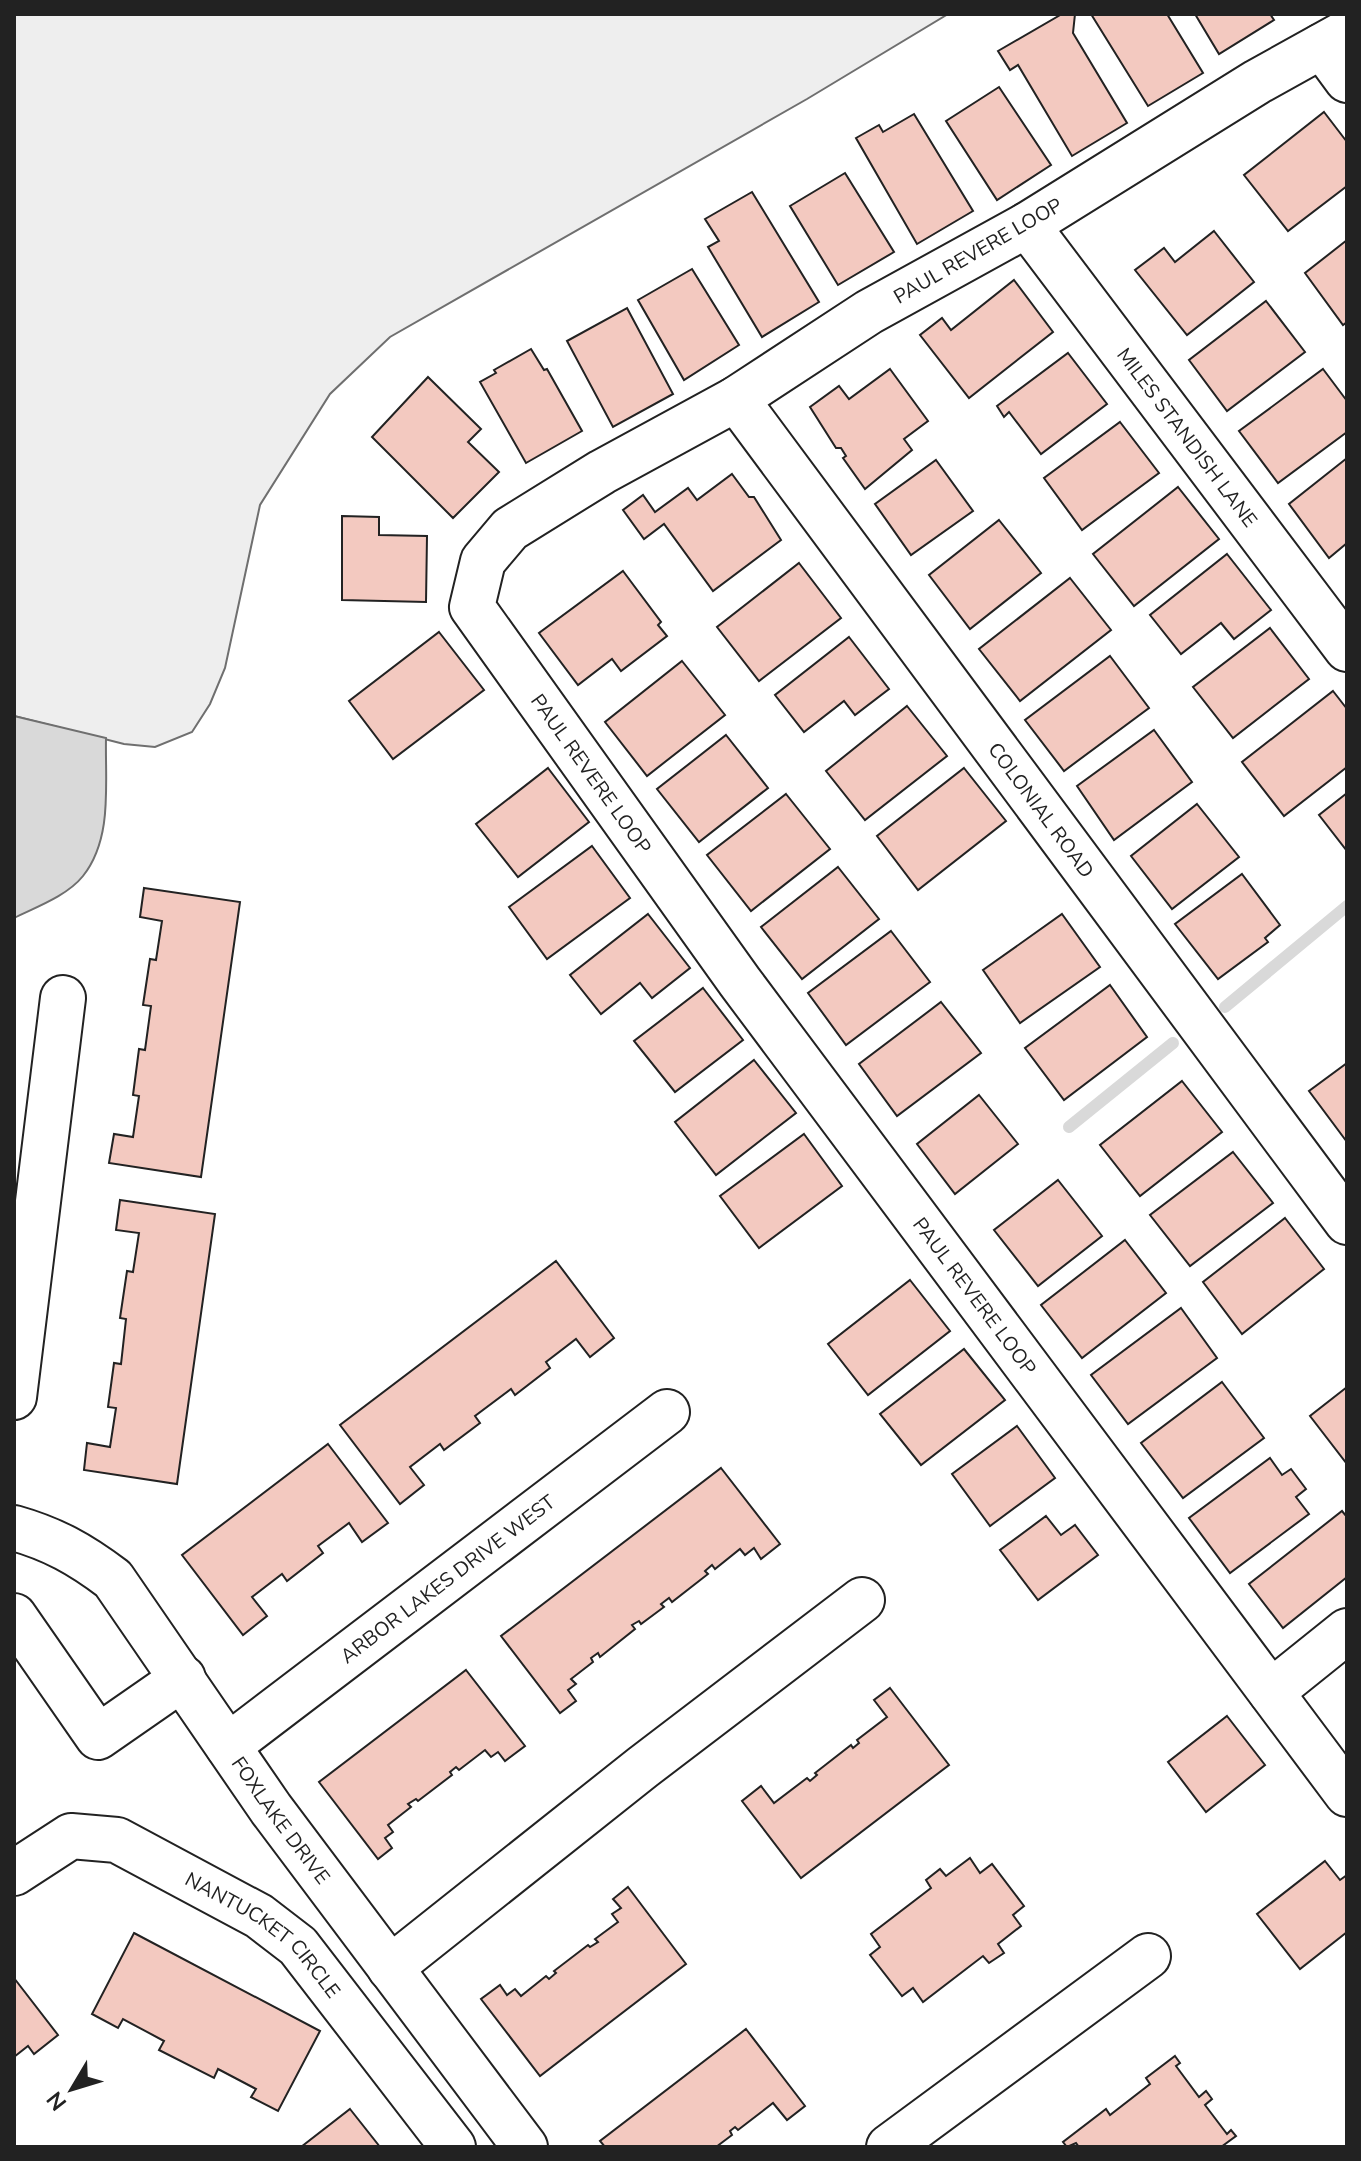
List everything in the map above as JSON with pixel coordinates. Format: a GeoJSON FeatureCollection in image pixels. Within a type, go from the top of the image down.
{"type":"FeatureCollection","features":[{"type":"Feature","properties":{"kind":"street"},"geometry":{"type":"LineString","coordinates":[[1334,39],[1347,80]]}},
{"type":"Feature","properties":{"kind":"street","name":"PAUL REVERE LOOP"},"geometry":{"type":"LineString","coordinates":[[1334,39],[1169,135],[1027,225],[869,312],[736,399],[602,472],[510,529],[483,561],[472,607],[740,982],[1347,1794]]}},
{"type":"Feature","properties":{"kind":"street","name":"MILES STANDISH LANE"},"geometry":{"type":"LineString","coordinates":[[1027,225],[1347,649]]}},
{"type":"Feature","properties":{"kind":"street","name":"COLONIAL ROAD"},"geometry":{"type":"LineString","coordinates":[[736,399],[1347,1222]]}},
{"type":"Feature","properties":{"kind":"street"},"geometry":{"type":"LineString","coordinates":[[14,1397],[63,998]]}},
{"type":"Feature","properties":{"kind":"street","name":"ARBOR LAKES DRIVE WEST"},"geometry":{"type":"LineString","coordinates":[[228,1746],[667,1412]]}},
{"type":"Feature","properties":{"kind":"street","name":"FOXLAKE DRIVE"},"geometry":{"type":"LineString","coordinates":[[14,1528],[39,1535],[78,1553],[113,1579],[271,1809],[525,2147]]}},
{"type":"Feature","properties":{"kind":"street"},"geometry":{"type":"LineString","coordinates":[[390,1968],[643,1767],[862,1600]]}},
{"type":"Feature","properties":{"kind":"street"},"geometry":{"type":"LineString","coordinates":[[14,1616],[98,1737],[183,1678]]}},
{"type":"Feature","properties":{"kind":"street"},"geometry":{"type":"LineString","coordinates":[[1271,1692],[1347,1631]]}},
{"type":"Feature","properties":{"kind":"street","name":"NANTUCKET CIRCLE"},"geometry":{"type":"LineString","coordinates":[[14,1873],[71,1836],[117,1840],[259,1916],[298,1946],[453,2147]]}},
{"type":"Feature","properties":{"kind":"street"},"geometry":{"type":"LineString","coordinates":[[889,2147],[1148,1956]]}},
{"type":"Feature","properties":{"kind":"shaded area"},"geometry":{"type":"Polygon","coordinates":[[[14,14],[948,14],[807,99],[390,337],[330,394],[260,505],[225,668],[210,704],[192,732],[155,747],[124,744],[14,716],[14,14]]]}},
{"type":"Feature","properties":{"kind":"shaded area"},"geometry":{"type":"Polygon","coordinates":[[[14,716],[106,738],[106,774],[103,828],[93,861],[69,889],[14,918],[14,716]]]}},
{"type":"Feature","properties":{"kind":"building"},"geometry":{"type":"Polygon","coordinates":[[[1062,14],[1075,14],[1073,33],[1127,123],[1072,156],[1018,65],[1010,70],[998,51],[1062,14]]]}},
{"type":"Feature","properties":{"kind":"building"},"geometry":{"type":"Polygon","coordinates":[[[1091,14],[1167,14],[1203,73],[1148,106],[1091,14]]]}},
{"type":"Feature","properties":{"kind":"building"},"geometry":{"type":"Polygon","coordinates":[[[1195,14],[1270,14],[1274,20],[1219,54],[1195,14]]]}},
{"type":"Feature","properties":{"kind":"building"},"geometry":{"type":"Polygon","coordinates":[[[999,87],[1051,165],[997,200],[946,121],[999,87]]]}},
{"type":"Feature","properties":{"kind":"building"},"geometry":{"type":"Polygon","coordinates":[[[1324,112],[1347,142],[1347,186],[1288,231],[1244,175],[1324,112]]]}},
{"type":"Feature","properties":{"kind":"building"},"geometry":{"type":"Polygon","coordinates":[[[914,114],[973,211],[917,244],[856,138],[879,125],[883,132],[914,114]]]}},
{"type":"Feature","properties":{"kind":"building"},"geometry":{"type":"Polygon","coordinates":[[[845,173],[894,252],[838,285],[790,206],[845,173]]]}},
{"type":"Feature","properties":{"kind":"building"},"geometry":{"type":"Polygon","coordinates":[[[752,192],[819,302],[762,337],[708,247],[719,241],[705,219],[752,192]]]}},
{"type":"Feature","properties":{"kind":"building"},"geometry":{"type":"Polygon","coordinates":[[[1214,231],[1254,282],[1187,335],[1135,270],[1164,248],[1175,262],[1214,231]]]}},
{"type":"Feature","properties":{"kind":"building"},"geometry":{"type":"Polygon","coordinates":[[[1347,240],[1347,322],[1343,325],[1305,273],[1347,240]]]}},
{"type":"Feature","properties":{"kind":"building"},"geometry":{"type":"Polygon","coordinates":[[[692,269],[739,345],[684,380],[638,300],[692,269]]]}},
{"type":"Feature","properties":{"kind":"building"},"geometry":{"type":"Polygon","coordinates":[[[1014,280],[1053,332],[969,398],[920,335],[942,318],[951,330],[1014,280]]]}},
{"type":"Feature","properties":{"kind":"building"},"geometry":{"type":"Polygon","coordinates":[[[1266,301],[1305,352],[1227,411],[1189,360],[1266,301]]]}},
{"type":"Feature","properties":{"kind":"building"},"geometry":{"type":"Polygon","coordinates":[[[627,308],[673,394],[613,427],[567,341],[627,308]]]}},
{"type":"Feature","properties":{"kind":"building"},"geometry":{"type":"Polygon","coordinates":[[[531,349],[544,370],[547,369],[582,431],[526,463],[480,382],[496,373],[494,370],[531,349]]]}},
{"type":"Feature","properties":{"kind":"building"},"geometry":{"type":"Polygon","coordinates":[[[1068,353],[1107,404],[1041,454],[1009,412],[1004,417],[997,406],[1068,353]]]}},
{"type":"Feature","properties":{"kind":"building"},"geometry":{"type":"Polygon","coordinates":[[[890,369],[928,421],[904,439],[912,450],[865,489],[843,458],[846,456],[841,448],[836,448],[810,407],[839,386],[849,399],[890,369]]]}},
{"type":"Feature","properties":{"kind":"building"},"geometry":{"type":"Polygon","coordinates":[[[1323,369],[1347,401],[1347,432],[1278,483],[1239,431],[1323,369]]]}},
{"type":"Feature","properties":{"kind":"building"},"geometry":{"type":"Polygon","coordinates":[[[428,377],[481,429],[468,442],[499,472],[453,518],[372,437],[428,377]]]}},
{"type":"Feature","properties":{"kind":"building"},"geometry":{"type":"Polygon","coordinates":[[[1120,422],[1159,473],[1082,530],[1044,478],[1120,422]]]}},
{"type":"Feature","properties":{"kind":"building"},"geometry":{"type":"Polygon","coordinates":[[[1347,458],[1347,543],[1329,558],[1289,504],[1347,458]]]}},
{"type":"Feature","properties":{"kind":"building"},"geometry":{"type":"Polygon","coordinates":[[[936,460],[973,511],[911,555],[875,504],[936,460]]]}},
{"type":"Feature","properties":{"kind":"building"},"geometry":{"type":"Polygon","coordinates":[[[732,474],[749,497],[754,497],[781,540],[713,591],[664,524],[644,539],[623,510],[643,495],[655,512],[688,488],[697,500],[732,474]]]}},
{"type":"Feature","properties":{"kind":"building"},"geometry":{"type":"Polygon","coordinates":[[[1178,487],[1219,539],[1134,606],[1093,554],[1178,487]]]}},
{"type":"Feature","properties":{"kind":"building"},"geometry":{"type":"Polygon","coordinates":[[[342,516],[379,517],[379,535],[427,536],[426,602],[342,600],[342,516]]]}},
{"type":"Feature","properties":{"kind":"building"},"geometry":{"type":"Polygon","coordinates":[[[999,520],[1041,573],[970,629],[929,575],[999,520]]]}},
{"type":"Feature","properties":{"kind":"building"},"geometry":{"type":"Polygon","coordinates":[[[1227,554],[1271,610],[1234,639],[1221,623],[1181,654],[1150,615],[1227,554]]]}},
{"type":"Feature","properties":{"kind":"building"},"geometry":{"type":"Polygon","coordinates":[[[799,563],[841,618],[759,681],[717,627],[799,563]]]}},
{"type":"Feature","properties":{"kind":"building"},"geometry":{"type":"Polygon","coordinates":[[[623,571],[661,622],[658,625],[667,636],[621,671],[612,659],[578,685],[539,633],[623,571]]]}},
{"type":"Feature","properties":{"kind":"building"},"geometry":{"type":"Polygon","coordinates":[[[1070,578],[1111,630],[1020,701],[979,649],[1070,578]]]}},
{"type":"Feature","properties":{"kind":"building"},"geometry":{"type":"Polygon","coordinates":[[[1270,628],[1309,679],[1233,738],[1193,687],[1270,628]]]}},
{"type":"Feature","properties":{"kind":"building"},"geometry":{"type":"Polygon","coordinates":[[[439,632],[484,690],[393,759],[349,701],[439,632]]]}},
{"type":"Feature","properties":{"kind":"building"},"geometry":{"type":"Polygon","coordinates":[[[849,637],[889,689],[855,715],[844,701],[804,732],[775,695],[849,637]]]}},
{"type":"Feature","properties":{"kind":"building"},"geometry":{"type":"Polygon","coordinates":[[[1110,656],[1149,708],[1064,771],[1025,720],[1110,656]]]}},
{"type":"Feature","properties":{"kind":"building"},"geometry":{"type":"Polygon","coordinates":[[[682,661],[725,715],[647,776],[605,722],[682,661]]]}},
{"type":"Feature","properties":{"kind":"building"},"geometry":{"type":"Polygon","coordinates":[[[1333,691],[1347,709],[1347,767],[1284,816],[1242,762],[1333,691]]]}},
{"type":"Feature","properties":{"kind":"building"},"geometry":{"type":"Polygon","coordinates":[[[907,706],[947,756],[865,820],[826,771],[907,706]]]}},
{"type":"Feature","properties":{"kind":"building"},"geometry":{"type":"Polygon","coordinates":[[[1154,730],[1192,782],[1114,840],[1077,786],[1154,730]]]}},
{"type":"Feature","properties":{"kind":"building"},"geometry":{"type":"Polygon","coordinates":[[[726,735],[768,788],[699,842],[657,789],[726,735]]]}},
{"type":"Feature","properties":{"kind":"building"},"geometry":{"type":"Polygon","coordinates":[[[548,768],[589,822],[518,877],[476,824],[548,768]]]}},
{"type":"Feature","properties":{"kind":"building"},"geometry":{"type":"Polygon","coordinates":[[[964,768],[1006,821],[918,890],[877,836],[964,768]]]}},
{"type":"Feature","properties":{"kind":"building"},"geometry":{"type":"Polygon","coordinates":[[[1347,793],[1347,851],[1319,815],[1347,793]]]}},
{"type":"Feature","properties":{"kind":"building"},"geometry":{"type":"Polygon","coordinates":[[[786,794],[830,849],[751,911],[707,855],[786,794]]]}},
{"type":"Feature","properties":{"kind":"building"},"geometry":{"type":"Polygon","coordinates":[[[1197,804],[1239,857],[1172,909],[1131,856],[1197,804]]]}},
{"type":"Feature","properties":{"kind":"building"},"geometry":{"type":"Polygon","coordinates":[[[592,846],[630,898],[547,959],[509,907],[592,846]]]}},
{"type":"Feature","properties":{"kind":"building"},"geometry":{"type":"Polygon","coordinates":[[[838,867],[879,919],[802,979],[761,927],[838,867]]]}},
{"type":"Feature","properties":{"kind":"building"},"geometry":{"type":"Polygon","coordinates":[[[1242,874],[1280,925],[1265,938],[1268,942],[1218,979],[1175,924],[1242,874]]]}},
{"type":"Feature","properties":{"kind":"building"},"geometry":{"type":"Polygon","coordinates":[[[144,888],[240,902],[201,1177],[109,1163],[114,1134],[133,1137],[139,1096],[133,1095],[139,1049],[145,1050],[151,1006],[143,1005],[150,959],[156,960],[162,921],[140,917],[144,888]]]}},
{"type":"Feature","properties":{"kind":"building"},"geometry":{"type":"Polygon","coordinates":[[[648,914],[690,968],[652,998],[640,983],[601,1014],[570,975],[648,914]]]}},
{"type":"Feature","properties":{"kind":"building"},"geometry":{"type":"Polygon","coordinates":[[[1062,914],[1100,967],[1020,1023],[983,970],[1062,914]]]}},
{"type":"Feature","properties":{"kind":"building"},"geometry":{"type":"Polygon","coordinates":[[[891,931],[930,982],[846,1045],[808,993],[891,931]]]}},
{"type":"Feature","properties":{"kind":"building"},"geometry":{"type":"Polygon","coordinates":[[[1110,985],[1147,1037],[1064,1100],[1025,1048],[1110,985]]]}},
{"type":"Feature","properties":{"kind":"building"},"geometry":{"type":"Polygon","coordinates":[[[703,988],[743,1040],[675,1092],[634,1041],[703,988]]]}},
{"type":"Feature","properties":{"kind":"building"},"geometry":{"type":"Polygon","coordinates":[[[941,1002],[981,1053],[897,1116],[859,1064],[941,1002]]]}},
{"type":"Feature","properties":{"kind":"building"},"geometry":{"type":"Polygon","coordinates":[[[754,1060],[796,1113],[716,1175],[675,1122],[754,1060]]]}},
{"type":"Feature","properties":{"kind":"building"},"geometry":{"type":"Polygon","coordinates":[[[1347,1063],[1347,1142],[1309,1091],[1347,1063]]]}},
{"type":"Feature","properties":{"kind":"building"},"geometry":{"type":"Polygon","coordinates":[[[1182,1081],[1222,1132],[1140,1196],[1100,1145],[1182,1081]]]}},
{"type":"Feature","properties":{"kind":"building"},"geometry":{"type":"Polygon","coordinates":[[[979,1095],[1018,1144],[955,1194],[917,1144],[979,1095]]]}},
{"type":"Feature","properties":{"kind":"building"},"geometry":{"type":"Polygon","coordinates":[[[804,1134],[842,1186],[759,1248],[720,1196],[804,1134]]]}},
{"type":"Feature","properties":{"kind":"building"},"geometry":{"type":"Polygon","coordinates":[[[1233,1152],[1273,1203],[1190,1266],[1150,1215],[1233,1152]]]}},
{"type":"Feature","properties":{"kind":"building"},"geometry":{"type":"Polygon","coordinates":[[[1058,1180],[1102,1236],[1038,1286],[994,1230],[1058,1180]]]}},
{"type":"Feature","properties":{"kind":"building"},"geometry":{"type":"Polygon","coordinates":[[[120,1200],[215,1214],[177,1484],[84,1470],[87,1443],[110,1447],[116,1408],[108,1407],[114,1363],[121,1364],[126,1319],[120,1318],[127,1271],[133,1272],[139,1233],[116,1230],[120,1200]]]}},
{"type":"Feature","properties":{"kind":"building"},"geometry":{"type":"Polygon","coordinates":[[[1285,1218],[1324,1269],[1242,1334],[1203,1282],[1285,1218]]]}},
{"type":"Feature","properties":{"kind":"building"},"geometry":{"type":"Polygon","coordinates":[[[1125,1240],[1166,1293],[1082,1358],[1041,1305],[1125,1240]]]}},
{"type":"Feature","properties":{"kind":"building"},"geometry":{"type":"Polygon","coordinates":[[[556,1261],[614,1338],[590,1357],[576,1339],[546,1362],[550,1368],[515,1395],[511,1389],[475,1416],[480,1423],[444,1450],[440,1444],[410,1467],[424,1485],[400,1504],[340,1425],[556,1261]]]}},
{"type":"Feature","properties":{"kind":"building"},"geometry":{"type":"Polygon","coordinates":[[[910,1280],[950,1331],[868,1395],[828,1344],[910,1280]]]}},
{"type":"Feature","properties":{"kind":"building"},"geometry":{"type":"Polygon","coordinates":[[[1181,1308],[1217,1358],[1128,1424],[1091,1375],[1181,1308]]]}},
{"type":"Feature","properties":{"kind":"building"},"geometry":{"type":"Polygon","coordinates":[[[964,1349],[1005,1400],[921,1465],[880,1414],[964,1349]]]}},
{"type":"Feature","properties":{"kind":"building"},"geometry":{"type":"Polygon","coordinates":[[[1222,1382],[1264,1438],[1183,1498],[1141,1443],[1222,1382]]]}},
{"type":"Feature","properties":{"kind":"building"},"geometry":{"type":"Polygon","coordinates":[[[1347,1387],[1347,1464],[1310,1416],[1347,1387]]]}},
{"type":"Feature","properties":{"kind":"building"},"geometry":{"type":"Polygon","coordinates":[[[1017,1426],[1055,1478],[990,1526],[952,1474],[1017,1426]]]}},
{"type":"Feature","properties":{"kind":"building"},"geometry":{"type":"Polygon","coordinates":[[[328,1444],[388,1523],[362,1542],[349,1523],[318,1546],[323,1553],[287,1581],[282,1574],[252,1597],[267,1616],[243,1635],[182,1555],[328,1444]]]}},
{"type":"Feature","properties":{"kind":"building"},"geometry":{"type":"Polygon","coordinates":[[[1270,1458],[1282,1475],[1291,1469],[1306,1489],[1296,1497],[1309,1514],[1230,1573],[1189,1518],[1270,1458]]]}},
{"type":"Feature","properties":{"kind":"building"},"geometry":{"type":"Polygon","coordinates":[[[721,1468],[780,1544],[761,1559],[754,1548],[745,1555],[740,1549],[715,1569],[712,1565],[705,1571],[708,1574],[672,1602],[669,1598],[661,1604],[664,1607],[641,1624],[639,1621],[632,1625],[635,1629],[600,1657],[598,1653],[591,1658],[593,1662],[571,1679],[576,1684],[568,1690],[576,1701],[560,1713],[501,1636],[721,1468]]]}},
{"type":"Feature","properties":{"kind":"building"},"geometry":{"type":"Polygon","coordinates":[[[1342,1511],[1347,1517],[1347,1577],[1283,1628],[1249,1584],[1342,1511]]]}},
{"type":"Feature","properties":{"kind":"building"},"geometry":{"type":"Polygon","coordinates":[[[1046,1516],[1061,1535],[1075,1525],[1098,1555],[1038,1600],[1000,1550],[1046,1516]]]}},
{"type":"Feature","properties":{"kind":"building"},"geometry":{"type":"Polygon","coordinates":[[[466,1670],[525,1746],[505,1761],[498,1752],[491,1757],[485,1750],[459,1770],[456,1767],[450,1772],[452,1775],[418,1801],[416,1799],[408,1804],[411,1807],[388,1825],[393,1832],[385,1838],[392,1848],[378,1859],[319,1782],[466,1670]]]}},
{"type":"Feature","properties":{"kind":"building"},"geometry":{"type":"Polygon","coordinates":[[[890,1688],[949,1765],[801,1878],[742,1801],[761,1786],[774,1803],[807,1778],[810,1781],[817,1775],[815,1773],[851,1745],[853,1748],[859,1743],[857,1740],[887,1717],[874,1700],[890,1688]]]}},
{"type":"Feature","properties":{"kind":"building"},"geometry":{"type":"Polygon","coordinates":[[[1227,1716],[1265,1765],[1206,1812],[1168,1762],[1227,1716]]]}},
{"type":"Feature","properties":{"kind":"building"},"geometry":{"type":"Polygon","coordinates":[[[970,1858],[980,1873],[992,1864],[1024,1906],[1013,1915],[1021,1926],[998,1944],[1004,1953],[989,1963],[983,1956],[923,2002],[913,1988],[902,1996],[870,1955],[880,1947],[871,1934],[931,1888],[926,1880],[940,1869],[946,1876],[970,1858]]]}},
{"type":"Feature","properties":{"kind":"building"},"geometry":{"type":"Polygon","coordinates":[[[1325,1861],[1340,1880],[1347,1875],[1347,1932],[1300,1969],[1257,1914],[1325,1861]]]}},
{"type":"Feature","properties":{"kind":"building"},"geometry":{"type":"Polygon","coordinates":[[[628,1887],[686,1964],[540,2076],[481,1999],[500,1985],[507,1995],[515,1989],[521,1996],[546,1976],[549,1979],[556,1973],[554,1971],[588,1945],[590,1947],[598,1942],[595,1939],[618,1922],[612,1914],[621,1908],[613,1899],[628,1887]]]}},
{"type":"Feature","properties":{"kind":"building"},"geometry":{"type":"Polygon","coordinates":[[[134,1933],[320,2031],[278,2111],[251,2097],[256,2089],[218,2069],[214,2078],[159,2050],[164,2041],[123,2019],[118,2028],[92,2014],[134,1933]]]}},
{"type":"Feature","properties":{"kind":"building"},"geometry":{"type":"Polygon","coordinates":[[[14,1978],[58,2035],[34,2054],[28,2046],[14,2057],[14,1978]]]}},
{"type":"Feature","properties":{"kind":"building"},"geometry":{"type":"Polygon","coordinates":[[[746,2029],[805,2106],[787,2120],[773,2103],[738,2130],[735,2127],[730,2131],[732,2135],[716,2147],[605,2147],[600,2141],[746,2029]]]}},
{"type":"Feature","properties":{"kind":"building"},"geometry":{"type":"Polygon","coordinates":[[[1175,2056],[1180,2063],[1176,2066],[1199,2097],[1206,2091],[1212,2099],[1205,2105],[1227,2134],[1231,2130],[1236,2136],[1221,2147],[1079,2147],[1076,2143],[1067,2147],[1063,2142],[1106,2109],[1110,2115],[1150,2084],[1146,2078],[1175,2056]]]}},
{"type":"Feature","properties":{"kind":"building"},"geometry":{"type":"Polygon","coordinates":[[[350,2109],[380,2147],[301,2147],[350,2109]]]}},
{"type":"Feature","properties":{"kind":"waterway"},"geometry":{"type":"LineString","coordinates":[[1225,1007],[1347,906]]}},
{"type":"Feature","properties":{"kind":"waterway"},"geometry":{"type":"LineString","coordinates":[[1069,1127],[1173,1043]]}}]}
